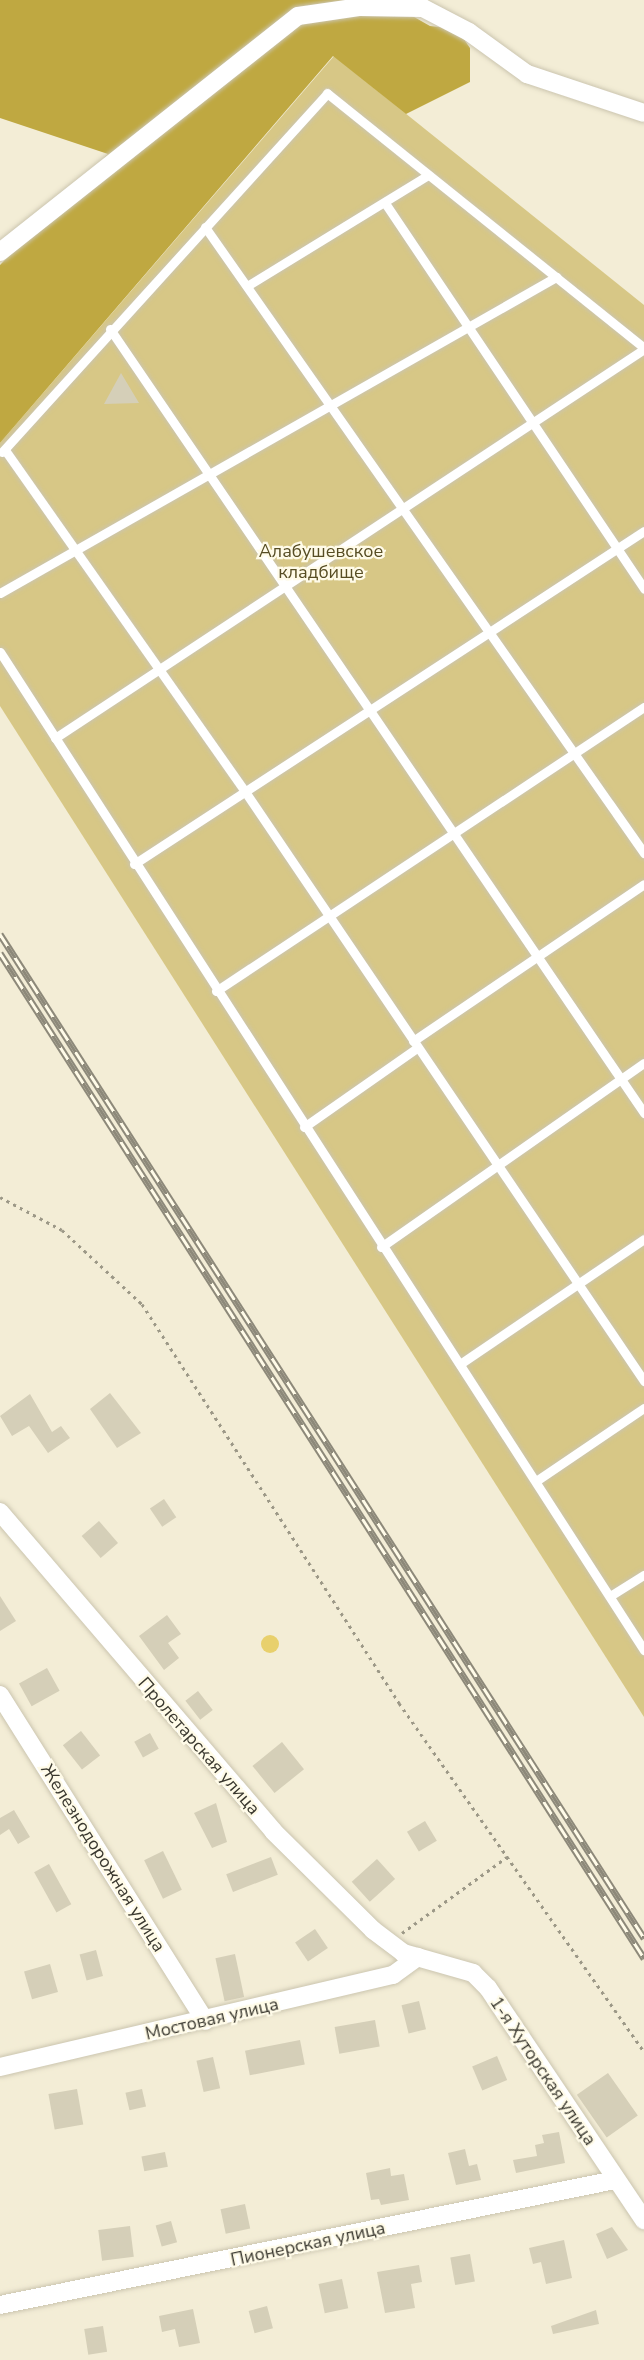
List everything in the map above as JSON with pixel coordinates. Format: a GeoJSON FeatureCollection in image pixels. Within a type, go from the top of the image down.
{"type":"FeatureCollection","features":[{"type":"Feature","properties":{"kind":"street"},"geometry":{"type":"LineString","coordinates":[[0,252],[298,16],[360,7],[423,8],[469,32],[527,74],[644,113]]}},
{"type":"Feature","properties":{"kind":"street","name":"Пролетарская улица"},"geometry":{"type":"LineString","coordinates":[[0,1512],[273,1831],[392,1945],[418,1957]]}},
{"type":"Feature","properties":{"kind":"street","name":"Железнодорожная улица"},"geometry":{"type":"LineString","coordinates":[[0,1695],[205,2021]]}},
{"type":"Feature","properties":{"kind":"street","name":"Мостовая улица"},"geometry":{"type":"LineString","coordinates":[[0,2067],[205,2021],[393,1975],[418,1957]]}},
{"type":"Feature","properties":{"kind":"street","name":"1-я Хуторская улица"},"geometry":{"type":"LineString","coordinates":[[418,1957],[458,1966],[488,1988],[644,2220]]}},
{"type":"Feature","properties":{"kind":"street","name":"Пионерская улица"},"geometry":{"type":"LineString","coordinates":[[0,2305],[615,2180]]}},
{"type":"Feature","properties":{"kind":"lane"},"geometry":{"type":"LineString","coordinates":[[55,738],[160,669],[284,588],[536,425],[644,349],[327,93],[110,329],[2,452],[77,548],[160,669],[244,790],[644,1381]]}},
{"type":"Feature","properties":{"kind":"lane"},"geometry":{"type":"LineString","coordinates":[[247,286],[428,175]]}},
{"type":"Feature","properties":{"kind":"lane"},"geometry":{"type":"LineString","coordinates":[[385,203],[644,589]]}},
{"type":"Feature","properties":{"kind":"lane"},"geometry":{"type":"LineString","coordinates":[[205,227],[406,509],[644,854]]}},
{"type":"Feature","properties":{"kind":"lane"},"geometry":{"type":"LineString","coordinates":[[0,593],[208,472],[469,328],[556,277]]}},
{"type":"Feature","properties":{"kind":"lane"},"geometry":{"type":"LineString","coordinates":[[110,329],[284,588],[539,956],[644,1113]]}},
{"type":"Feature","properties":{"kind":"lane"},"geometry":{"type":"LineString","coordinates":[[134,864],[244,790],[644,531]]}},
{"type":"Feature","properties":{"kind":"lane"},"geometry":{"type":"LineString","coordinates":[[0,652],[381,1247],[460,1364],[610,1596],[640,1637],[644,1650]]}},
{"type":"Feature","properties":{"kind":"lane"},"geometry":{"type":"LineString","coordinates":[[216,991],[644,707]]}},
{"type":"Feature","properties":{"kind":"lane"},"geometry":{"type":"LineString","coordinates":[[304,1127],[415,1044],[644,884]]}},
{"type":"Feature","properties":{"kind":"lane"},"geometry":{"type":"LineString","coordinates":[[381,1247],[644,1063]]}},
{"type":"Feature","properties":{"kind":"lane"},"geometry":{"type":"LineString","coordinates":[[460,1364],[644,1239]]}},
{"type":"Feature","properties":{"kind":"lane"},"geometry":{"type":"LineString","coordinates":[[536,1481],[644,1408]]}},
{"type":"Feature","properties":{"kind":"lane"},"geometry":{"type":"LineString","coordinates":[[610,1596],[644,1575]]}},
{"type":"Feature","properties":{"kind":"path"},"geometry":{"type":"LineString","coordinates":[[0,1197],[62,1230],[142,1304],[399,1703],[644,2051]]}},
{"type":"Feature","properties":{"kind":"path"},"geometry":{"type":"LineString","coordinates":[[392,1945],[437,1903],[507,1857]]}},
{"type":"Feature","properties":{"kind":"green space","name":"Алабушевское кладбище"},"geometry":{"type":"Polygon","coordinates":[[[334,56],[644,305],[644,1717],[0,706],[0,443],[334,56]]]}},
{"type":"Feature","properties":{"kind":"shaded area"},"geometry":{"type":"Polygon","coordinates":[[[0,0],[393,0],[393,5],[430,26],[457,29],[470,48],[470,82],[406,114],[333,56],[0,443],[0,265],[108,154],[0,118],[0,0]]]}},
{"type":"Feature","properties":{"kind":"shaded area"},"geometry":{"type":"Polygon","coordinates":[[[266,1635],[274,1635],[279,1640],[277,1651],[266,1653],[261,1648],[261,1640],[266,1635]]]}},
{"type":"Feature","properties":{"kind":"building"},"geometry":{"type":"Polygon","coordinates":[[[121,373],[139,403],[104,404],[121,373]]]}},
{"type":"Feature","properties":{"kind":"building"},"geometry":{"type":"Polygon","coordinates":[[[110,1393],[141,1433],[117,1448],[90,1409],[110,1393]]]}},
{"type":"Feature","properties":{"kind":"building"},"geometry":{"type":"Polygon","coordinates":[[[30,1394],[52,1432],[61,1426],[70,1438],[48,1453],[29,1426],[12,1436],[0,1416],[30,1394]]]}},
{"type":"Feature","properties":{"kind":"building"},"geometry":{"type":"Polygon","coordinates":[[[164,1499],[176,1517],[162,1527],[150,1509],[164,1499]]]}},
{"type":"Feature","properties":{"kind":"building"},"geometry":{"type":"Polygon","coordinates":[[[99,1521],[118,1543],[101,1558],[82,1536],[99,1521]]]}},
{"type":"Feature","properties":{"kind":"building"},"geometry":{"type":"Polygon","coordinates":[[[0,1596],[16,1621],[0,1631],[0,1596]]]}},
{"type":"Feature","properties":{"kind":"building"},"geometry":{"type":"Polygon","coordinates":[[[167,1615],[181,1634],[168,1643],[179,1658],[164,1670],[139,1636],[167,1615]]]}},
{"type":"Feature","properties":{"kind":"building"},"geometry":{"type":"Polygon","coordinates":[[[47,1668],[60,1691],[32,1706],[19,1684],[47,1668]]]}},
{"type":"Feature","properties":{"kind":"building"},"geometry":{"type":"Polygon","coordinates":[[[198,1691],[213,1710],[200,1720],[185,1701],[198,1691]]]}},
{"type":"Feature","properties":{"kind":"building"},"geometry":{"type":"Polygon","coordinates":[[[81,1731],[100,1755],[82,1770],[63,1745],[81,1731]]]}},
{"type":"Feature","properties":{"kind":"building"},"geometry":{"type":"Polygon","coordinates":[[[150,1733],[159,1749],[143,1757],[134,1742],[150,1733]]]}},
{"type":"Feature","properties":{"kind":"building"},"geometry":{"type":"Polygon","coordinates":[[[282,1742],[304,1769],[274,1793],[252,1766],[282,1742]]]}},
{"type":"Feature","properties":{"kind":"building"},"geometry":{"type":"Polygon","coordinates":[[[216,1803],[227,1842],[212,1848],[194,1813],[216,1803]]]}},
{"type":"Feature","properties":{"kind":"building"},"geometry":{"type":"Polygon","coordinates":[[[14,1810],[30,1837],[18,1844],[9,1829],[0,1835],[0,1818],[14,1810]]]}},
{"type":"Feature","properties":{"kind":"building"},"geometry":{"type":"Polygon","coordinates":[[[425,1821],[437,1841],[419,1852],[407,1832],[425,1821]]]}},
{"type":"Feature","properties":{"kind":"building"},"geometry":{"type":"Polygon","coordinates":[[[163,1851],[182,1890],[163,1899],[144,1860],[163,1851]]]}},
{"type":"Feature","properties":{"kind":"building"},"geometry":{"type":"Polygon","coordinates":[[[271,1857],[278,1875],[233,1892],[226,1874],[271,1857]]]}},
{"type":"Feature","properties":{"kind":"building"},"geometry":{"type":"Polygon","coordinates":[[[377,1859],[395,1879],[370,1902],[352,1882],[377,1859]]]}},
{"type":"Feature","properties":{"kind":"building"},"geometry":{"type":"Polygon","coordinates":[[[49,1864],[71,1904],[56,1912],[34,1872],[49,1864]]]}},
{"type":"Feature","properties":{"kind":"building"},"geometry":{"type":"Polygon","coordinates":[[[315,1929],[328,1948],[308,1961],[295,1942],[315,1929]]]}},
{"type":"Feature","properties":{"kind":"building"},"geometry":{"type":"Polygon","coordinates":[[[96,1950],[103,1976],[87,1980],[80,1954],[96,1950]]]}},
{"type":"Feature","properties":{"kind":"building"},"geometry":{"type":"Polygon","coordinates":[[[235,1954],[244,1997],[225,2001],[215,1958],[235,1954]]]}},
{"type":"Feature","properties":{"kind":"building"},"geometry":{"type":"Polygon","coordinates":[[[50,1964],[58,1992],[32,1999],[24,1971],[50,1964]]]}},
{"type":"Feature","properties":{"kind":"building"},"geometry":{"type":"Polygon","coordinates":[[[419,2001],[426,2029],[409,2033],[402,2005],[419,2001]]]}},
{"type":"Feature","properties":{"kind":"building"},"geometry":{"type":"Polygon","coordinates":[[[375,2020],[380,2047],[339,2054],[335,2027],[375,2020]]]}},
{"type":"Feature","properties":{"kind":"building"},"geometry":{"type":"Polygon","coordinates":[[[300,2040],[305,2065],[250,2075],[245,2051],[300,2040]]]}},
{"type":"Feature","properties":{"kind":"building"},"geometry":{"type":"Polygon","coordinates":[[[497,2056],[507,2080],[482,2090],[472,2067],[497,2056]]]}},
{"type":"Feature","properties":{"kind":"building"},"geometry":{"type":"Polygon","coordinates":[[[213,2057],[220,2088],[204,2092],[196,2061],[213,2057]]]}},
{"type":"Feature","properties":{"kind":"building"},"geometry":{"type":"Polygon","coordinates":[[[608,2073],[638,2116],[607,2137],[577,2095],[608,2073]]]}},
{"type":"Feature","properties":{"kind":"building"},"geometry":{"type":"Polygon","coordinates":[[[77,2089],[83,2124],[55,2129],[48,2094],[77,2089]]]}},
{"type":"Feature","properties":{"kind":"building"},"geometry":{"type":"Polygon","coordinates":[[[142,2089],[146,2107],[129,2110],[125,2093],[142,2089]]]}},
{"type":"Feature","properties":{"kind":"building"},"geometry":{"type":"Polygon","coordinates":[[[559,2132],[565,2163],[516,2173],[513,2160],[537,2156],[535,2145],[544,2143],[542,2135],[559,2132]]]}},
{"type":"Feature","properties":{"kind":"building"},"geometry":{"type":"Polygon","coordinates":[[[465,2149],[469,2166],[477,2164],[481,2180],[456,2185],[448,2153],[465,2149]]]}},
{"type":"Feature","properties":{"kind":"building"},"geometry":{"type":"Polygon","coordinates":[[[165,2152],[168,2167],[144,2171],[141,2157],[165,2152]]]}},
{"type":"Feature","properties":{"kind":"building"},"geometry":{"type":"Polygon","coordinates":[[[390,2168],[391,2176],[404,2174],[409,2200],[381,2205],[379,2199],[371,2200],[366,2173],[390,2168]]]}},
{"type":"Feature","properties":{"kind":"building"},"geometry":{"type":"Polygon","coordinates":[[[245,2204],[250,2228],[226,2234],[221,2209],[245,2204]]]}},
{"type":"Feature","properties":{"kind":"building"},"geometry":{"type":"Polygon","coordinates":[[[171,2221],[177,2242],[162,2247],[156,2225],[171,2221]]]}},
{"type":"Feature","properties":{"kind":"building"},"geometry":{"type":"Polygon","coordinates":[[[130,2226],[134,2257],[102,2261],[98,2230],[130,2226]]]}},
{"type":"Feature","properties":{"kind":"building"},"geometry":{"type":"Polygon","coordinates":[[[612,2227],[628,2250],[607,2259],[596,2234],[612,2227]]]}},
{"type":"Feature","properties":{"kind":"building"},"geometry":{"type":"Polygon","coordinates":[[[564,2240],[572,2278],[546,2284],[541,2262],[533,2264],[529,2248],[564,2240]]]}},
{"type":"Feature","properties":{"kind":"building"},"geometry":{"type":"Polygon","coordinates":[[[470,2254],[475,2282],[455,2285],[450,2257],[470,2254]]]}},
{"type":"Feature","properties":{"kind":"building"},"geometry":{"type":"Polygon","coordinates":[[[419,2265],[422,2282],[411,2284],[415,2308],[385,2313],[377,2272],[419,2265]]]}},
{"type":"Feature","properties":{"kind":"building"},"geometry":{"type":"Polygon","coordinates":[[[342,2279],[348,2308],[325,2313],[319,2284],[342,2279]]]}},
{"type":"Feature","properties":{"kind":"building"},"geometry":{"type":"Polygon","coordinates":[[[267,2306],[273,2328],[255,2333],[249,2311],[267,2306]]]}},
{"type":"Feature","properties":{"kind":"building"},"geometry":{"type":"Polygon","coordinates":[[[193,2309],[200,2343],[179,2347],[175,2329],[162,2332],[159,2316],[193,2309]]]}},
{"type":"Feature","properties":{"kind":"building"},"geometry":{"type":"Polygon","coordinates":[[[596,2310],[599,2324],[553,2334],[551,2326],[596,2310]]]}},
{"type":"Feature","properties":{"kind":"building"},"geometry":{"type":"Polygon","coordinates":[[[103,2326],[107,2352],[88,2355],[84,2329],[103,2326]]]}},
{"type":"Feature","properties":{"kind":"railway"},"geometry":{"type":"LineString","coordinates":[[0,934],[644,1938]]}},
{"type":"Feature","properties":{"kind":"railway"},"geometry":{"type":"LineString","coordinates":[[0,953],[644,1958]]}}]}
